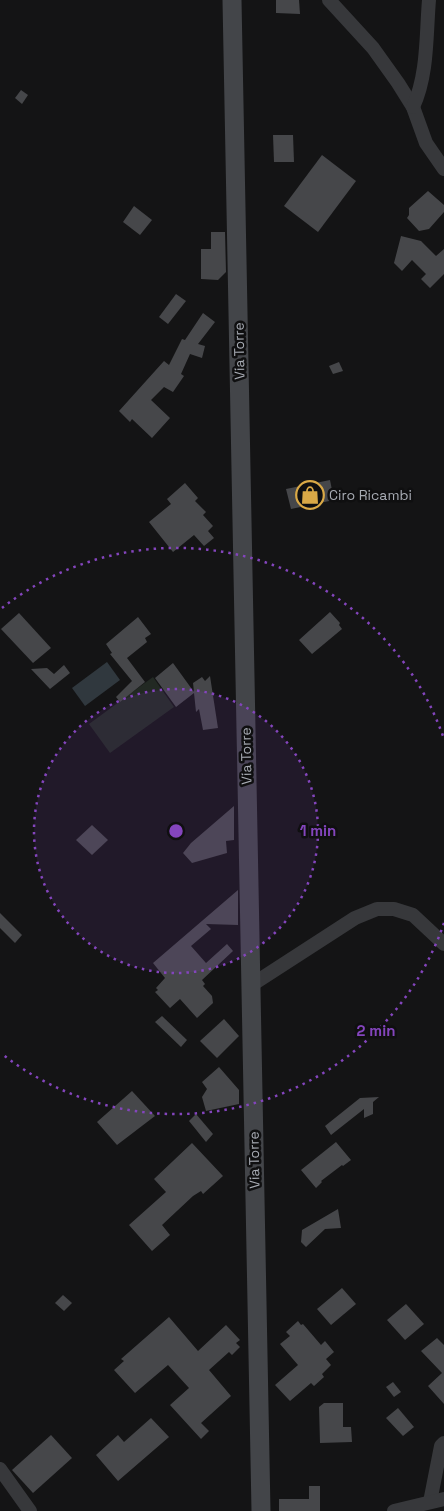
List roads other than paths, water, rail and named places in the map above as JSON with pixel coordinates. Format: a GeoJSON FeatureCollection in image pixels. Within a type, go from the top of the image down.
{"type":"FeatureCollection","features":[{"type":"Feature","properties":{"kind":"main road","name":"Via Torre"},"geometry":{"type":"LineString","coordinates":[[232,0],[261,1511]]}},
{"type":"Feature","properties":{"kind":"street"},"geometry":{"type":"LineString","coordinates":[[329,0],[373,48],[413,107],[426,143],[444,169]]}},
{"type":"Feature","properties":{"kind":"street"},"geometry":{"type":"LineString","coordinates":[[413,107],[419,95],[424,68],[429,0]]}},
{"type":"Feature","properties":{"kind":"street"},"geometry":{"type":"LineString","coordinates":[[250,986],[355,918],[376,910],[394,910],[413,915],[444,944]]}},
{"type":"Feature","properties":{"kind":"street"},"geometry":{"type":"LineString","coordinates":[[430,1502],[440,1446],[444,1443]]}},
{"type":"Feature","properties":{"kind":"street"},"geometry":{"type":"LineString","coordinates":[[0,1469],[30,1511]]}},
{"type":"Feature","properties":{"kind":"street"},"geometry":{"type":"LineString","coordinates":[[394,1511],[444,1499]]}},
{"type":"Feature","properties":{"kind":"place","name":"Ciro Ricambi"},"geometry":{"type":"Point","coordinates":[310,495]}}]}
